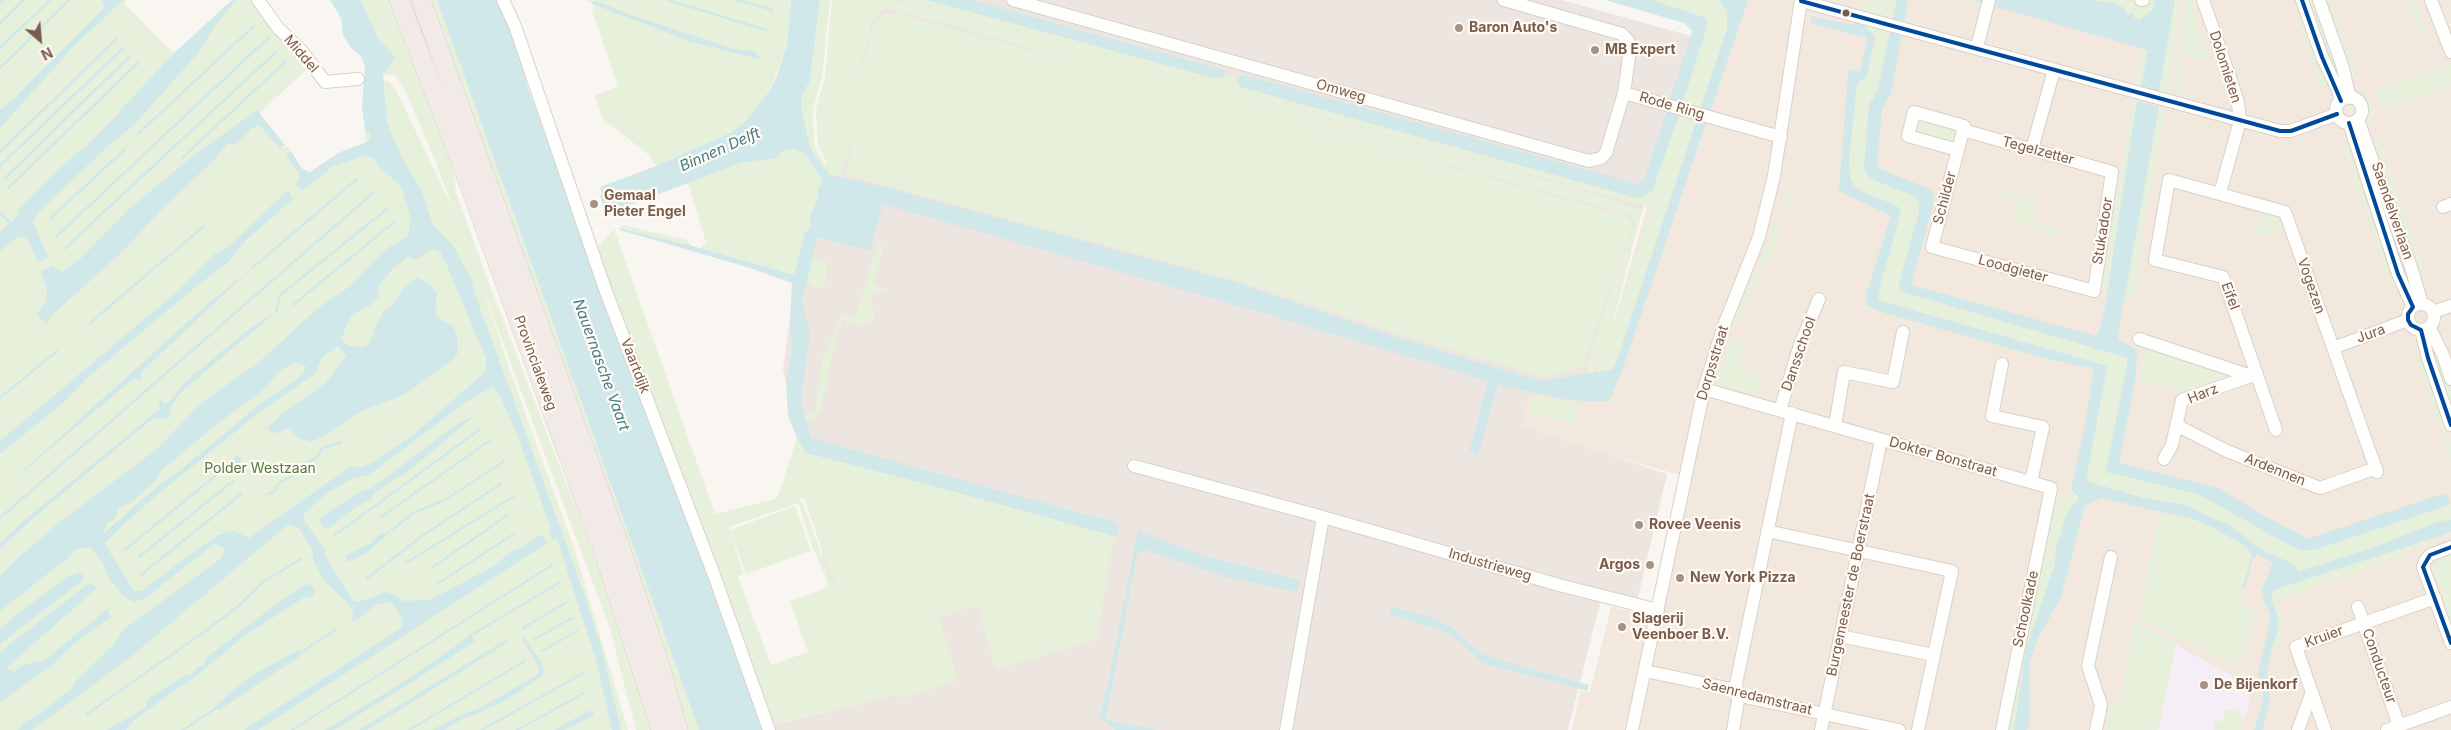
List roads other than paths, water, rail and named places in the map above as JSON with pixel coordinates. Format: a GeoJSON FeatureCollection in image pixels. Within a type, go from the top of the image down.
{"type":"FeatureCollection","features":[{"type":"Feature","properties":{"kind":"highway","name":"Provincialeweg"},"geometry":{"type":"LineString","coordinates":[[398,0],[454,145],[601,544],[660,730]]}},
{"type":"Feature","properties":{"kind":"highway","name":"Provincialeweg"},"geometry":{"type":"LineString","coordinates":[[420,0],[620,547],[660,666],[678,730]]}},
{"type":"Feature","properties":{"kind":"street","name":"Middel"},"geometry":{"type":"LineString","coordinates":[[258,0],[278,28],[301,50],[325,82],[358,79]]}},
{"type":"Feature","properties":{"kind":"street","name":"Vaartdijk"},"geometry":{"type":"LineString","coordinates":[[504,0],[515,26],[605,289],[714,575],[769,730]]}},
{"type":"Feature","properties":{"kind":"street","name":"Omweg"},"geometry":{"type":"LineString","coordinates":[[1013,0],[1589,161],[1601,158],[1606,153],[1624,93]]}},
{"type":"Feature","properties":{"kind":"street","name":"Rode Ring"},"geometry":{"type":"LineString","coordinates":[[1504,0],[1622,34],[1628,41],[1630,50],[1624,93],[1781,137]]}},
{"type":"Feature","properties":{"kind":"street"},"geometry":{"type":"LineString","coordinates":[[1801,0],[2240,121],[2286,131],[2337,114]]}},
{"type":"Feature","properties":{"kind":"street","name":"Dorpsstraat"},"geometry":{"type":"LineString","coordinates":[[1632,730],[1704,389],[1723,328],[1759,237],[1774,176],[1801,0]]}},
{"type":"Feature","properties":{"kind":"street","name":"Dolomieten"},"geometry":{"type":"LineString","coordinates":[[2203,0],[2232,82],[2238,103],[2240,121],[2220,193]]}},
{"type":"Feature","properties":{"kind":"street"},"geometry":{"type":"LineString","coordinates":[[2302,0],[2322,57],[2337,88],[2345,99],[2360,104],[2362,112],[2353,121],[2339,119],[2337,114],[2337,107],[2345,99]]}},
{"type":"Feature","properties":{"kind":"street"},"geometry":{"type":"LineString","coordinates":[[2319,0],[2342,66],[2345,99]]}},
{"type":"Feature","properties":{"kind":"street"},"geometry":{"type":"LineString","coordinates":[[2431,0],[2450,52]]}},
{"type":"Feature","properties":{"kind":"street"},"geometry":{"type":"LineString","coordinates":[[1977,47],[1988,4]]}},
{"type":"Feature","properties":{"kind":"street"},"geometry":{"type":"LineString","coordinates":[[2032,150],[2054,70]]}},
{"type":"Feature","properties":{"kind":"street","name":"Tegelzetter"},"geometry":{"type":"LineString","coordinates":[[1958,150],[1908,136],[1914,112],[1964,126],[1963,130],[2112,172]]}},
{"type":"Feature","properties":{"kind":"street","name":"Saendelverlaan"},"geometry":{"type":"LineString","coordinates":[[2353,121],[2398,274],[2417,305]]}},
{"type":"Feature","properties":{"kind":"street"},"geometry":{"type":"LineString","coordinates":[[1958,150],[1963,130]]}},
{"type":"Feature","properties":{"kind":"street","name":"Schilder"},"geometry":{"type":"LineString","coordinates":[[1932,247],[1958,150]]}},
{"type":"Feature","properties":{"kind":"street","name":"Stukadoor"},"geometry":{"type":"LineString","coordinates":[[2094,291],[2112,172]]}},
{"type":"Feature","properties":{"kind":"street","name":"Vogezen"},"geometry":{"type":"LineString","coordinates":[[2169,180],[2285,212],[2376,470]]}},
{"type":"Feature","properties":{"kind":"street","name":"Eifel"},"geometry":{"type":"LineString","coordinates":[[2169,180],[2155,260],[2223,276],[2254,375],[2276,430]]}},
{"type":"Feature","properties":{"kind":"street","name":"Loodgieter"},"geometry":{"type":"LineString","coordinates":[[1932,247],[2094,291]]}},
{"type":"Feature","properties":{"kind":"street","name":"Dansschool"},"geometry":{"type":"LineString","coordinates":[[1733,730],[1738,701],[1736,684],[1766,531],[1786,412],[1800,345],[1819,299]]}},
{"type":"Feature","properties":{"kind":"street"},"geometry":{"type":"LineString","coordinates":[[2425,328],[2433,320],[2433,312],[2429,306],[2417,305],[2408,314],[2408,320],[2411,325],[2425,328],[2443,355],[2451,379]]}},
{"type":"Feature","properties":{"kind":"street"},"geometry":{"type":"LineString","coordinates":[[2433,312],[2451,306]]}},
{"type":"Feature","properties":{"kind":"street","name":"Jura"},"geometry":{"type":"LineString","coordinates":[[2333,348],[2408,320]]}},
{"type":"Feature","properties":{"kind":"street"},"geometry":{"type":"LineString","coordinates":[[2425,328],[2428,358],[2451,425]]}},
{"type":"Feature","properties":{"kind":"street"},"geometry":{"type":"LineString","coordinates":[[1835,426],[1844,372],[1893,382],[1903,332]]}},
{"type":"Feature","properties":{"kind":"street","name":"Harz"},"geometry":{"type":"LineString","coordinates":[[2139,339],[2254,375]]}},
{"type":"Feature","properties":{"kind":"street"},"geometry":{"type":"LineString","coordinates":[[2002,364],[1992,416],[2043,427],[2031,482]]}},
{"type":"Feature","properties":{"kind":"street","name":"Harz"},"geometry":{"type":"LineString","coordinates":[[2164,459],[2172,445],[2182,400],[2254,375]]}},
{"type":"Feature","properties":{"kind":"street","name":"Dokter Bonstraat"},"geometry":{"type":"LineString","coordinates":[[1704,389],[2051,488]]}},
{"type":"Feature","properties":{"kind":"street","name":"Ardennen"},"geometry":{"type":"LineString","coordinates":[[2176,425],[2227,451],[2320,488],[2376,470]]}},
{"type":"Feature","properties":{"kind":"street","name":"Burgemeester de Boerstraat"},"geometry":{"type":"LineString","coordinates":[[1820,730],[1881,440]]}},
{"type":"Feature","properties":{"kind":"street","name":"Industrieweg"},"geometry":{"type":"LineString","coordinates":[[1134,466],[1323,517],[1559,585],[1658,610]]}},
{"type":"Feature","properties":{"kind":"street","name":"Schoolkade"},"geometry":{"type":"LineString","coordinates":[[2002,730],[2051,488]]}},
{"type":"Feature","properties":{"kind":"street"},"geometry":{"type":"LineString","coordinates":[[1286,730],[1323,517]]}},
{"type":"Feature","properties":{"kind":"street"},"geometry":{"type":"LineString","coordinates":[[1766,531],[1952,571],[1918,730]]}},
{"type":"Feature","properties":{"kind":"street"},"geometry":{"type":"LineString","coordinates":[[2451,547],[2430,555],[2424,561],[2423,568],[2451,643]]}},
{"type":"Feature","properties":{"kind":"street"},"geometry":{"type":"LineString","coordinates":[[2096,730],[2101,705],[2088,666],[2111,557]]}},
{"type":"Feature","properties":{"kind":"street","name":"Kruier"},"geometry":{"type":"LineString","coordinates":[[2325,730],[2296,647],[2435,598]]}},
{"type":"Feature","properties":{"kind":"street","name":"Conducteur"},"geometry":{"type":"LineString","coordinates":[[2358,607],[2400,726]]}},
{"type":"Feature","properties":{"kind":"street"},"geometry":{"type":"LineString","coordinates":[[1840,636],[1934,655]]}},
{"type":"Feature","properties":{"kind":"street","name":"Saenredamstraat"},"geometry":{"type":"LineString","coordinates":[[1645,671],[1731,689],[1745,697],[1896,730]]}},
{"type":"Feature","properties":{"kind":"street"},"geometry":{"type":"LineString","coordinates":[[2298,730],[2312,692]]}},
{"type":"Feature","properties":{"kind":"street"},"geometry":{"type":"LineString","coordinates":[[2387,730],[2451,707]]}},
{"type":"Feature","properties":{"kind":"water"},"geometry":{"type":"Polygon","coordinates":[[[102,0],[123,0],[74,46],[0,128],[0,110],[14,99],[104,8],[102,0]]]}},
{"type":"Feature","properties":{"kind":"water"},"geometry":{"type":"Polygon","coordinates":[[[237,0],[216,24],[199,52],[133,126],[111,143],[38,213],[33,222],[48,257],[38,262],[27,239],[18,236],[0,251],[0,232],[18,215],[19,209],[62,166],[95,138],[173,54],[231,1],[237,0]]]}},
{"type":"Feature","properties":{"kind":"water"},"geometry":{"type":"Polygon","coordinates":[[[330,0],[360,0],[380,42],[392,52],[394,57],[394,61],[383,75],[387,122],[397,148],[423,194],[432,223],[453,246],[471,278],[475,294],[584,593],[603,654],[621,730],[612,730],[596,660],[557,539],[553,540],[549,533],[551,528],[516,432],[499,393],[492,387],[466,402],[377,469],[366,476],[353,478],[327,493],[304,514],[304,520],[324,549],[328,561],[352,600],[359,602],[385,592],[396,595],[403,601],[430,600],[494,566],[512,551],[522,548],[534,538],[542,535],[547,543],[258,730],[244,730],[401,628],[403,620],[391,602],[377,604],[356,621],[351,620],[354,611],[325,581],[314,562],[312,549],[298,527],[289,524],[129,658],[32,730],[18,730],[23,723],[38,715],[72,688],[78,679],[114,644],[124,629],[219,560],[223,555],[224,549],[214,544],[144,599],[134,602],[124,596],[110,580],[104,564],[90,547],[75,549],[68,558],[0,611],[0,577],[18,558],[61,521],[158,448],[201,403],[258,363],[318,308],[349,287],[386,249],[408,236],[411,220],[403,191],[398,183],[381,169],[373,157],[365,156],[333,166],[302,191],[295,184],[299,181],[300,175],[286,154],[291,151],[302,169],[310,172],[338,153],[369,141],[371,134],[365,130],[362,106],[365,67],[361,56],[351,48],[343,35],[341,18],[330,0]],[[430,249],[420,258],[412,259],[408,256],[392,270],[381,283],[378,290],[379,296],[369,306],[354,313],[349,319],[341,340],[350,346],[364,348],[370,343],[375,326],[384,311],[391,306],[405,287],[417,278],[428,283],[437,294],[435,313],[440,319],[453,326],[457,335],[458,353],[453,359],[404,395],[361,411],[328,434],[311,442],[298,438],[290,428],[276,433],[270,432],[267,428],[282,414],[325,384],[346,356],[338,346],[322,357],[315,374],[262,410],[146,504],[104,543],[134,591],[141,591],[218,535],[235,531],[249,538],[350,467],[362,467],[374,462],[413,435],[482,375],[486,367],[486,358],[445,261],[440,252],[430,249]],[[295,363],[281,370],[258,395],[219,422],[161,471],[152,484],[133,501],[118,509],[114,520],[107,522],[103,534],[158,486],[183,468],[261,403],[304,373],[306,366],[295,363]]]}},
{"type":"Feature","properties":{"kind":"water","name":"Nauernasche Vaart"},"geometry":{"type":"Polygon","coordinates":[[[437,0],[499,0],[516,44],[527,85],[719,605],[762,730],[699,730],[437,0]]]}},
{"type":"Feature","properties":{"kind":"water","name":"Binnen Delft"},"geometry":{"type":"Polygon","coordinates":[[[791,0],[820,0],[810,81],[802,95],[801,106],[810,148],[829,175],[880,186],[1234,282],[1393,336],[1539,381],[1611,370],[1615,366],[1727,29],[1727,11],[1719,0],[1748,0],[1623,368],[1609,402],[1567,400],[1498,385],[1478,454],[1469,452],[1488,381],[1266,314],[883,204],[870,251],[817,237],[802,303],[810,333],[801,402],[811,438],[1117,523],[1119,533],[1114,536],[806,453],[797,438],[788,415],[786,382],[792,346],[790,324],[792,283],[750,268],[620,230],[619,228],[700,248],[794,275],[805,232],[810,228],[810,216],[818,199],[818,188],[823,181],[806,154],[793,149],[784,150],[776,158],[741,163],[609,213],[606,205],[603,206],[600,187],[656,166],[730,133],[745,122],[770,90],[776,78],[787,45],[791,0]]]}},
{"type":"Feature","properties":{"kind":"water"},"geometry":{"type":"Polygon","coordinates":[[[927,0],[972,0],[1224,70],[1226,74],[1220,78],[1210,77],[927,0]]]}},
{"type":"Feature","properties":{"kind":"water"},"geometry":{"type":"Polygon","coordinates":[[[1605,0],[1651,0],[1706,18],[1707,26],[1652,192],[1637,198],[1241,87],[1237,82],[1239,77],[1243,75],[1252,77],[1638,184],[1644,180],[1692,31],[1684,23],[1605,0]]]}},
{"type":"Feature","properties":{"kind":"water"},"geometry":{"type":"Polygon","coordinates":[[[1897,0],[1908,0],[1891,94],[1882,109],[1877,164],[1880,169],[1927,188],[1934,194],[1934,202],[1912,282],[1915,286],[2096,336],[2100,329],[2106,301],[2137,101],[2159,107],[2118,333],[2119,340],[2137,350],[2136,377],[2119,463],[2219,488],[2254,510],[2308,539],[2446,493],[2451,504],[2321,548],[2304,551],[2293,547],[2198,494],[2106,472],[2128,358],[1900,291],[1899,283],[1919,212],[1919,203],[1914,196],[1869,178],[1864,169],[1869,105],[1877,92],[1897,0]]]}},
{"type":"Feature","properties":{"kind":"water"},"geometry":{"type":"Polygon","coordinates":[[[1971,0],[2090,0],[2117,4],[2124,8],[2127,15],[2133,13],[2135,19],[2140,20],[2153,9],[2155,0],[2175,0],[2159,91],[2141,88],[2148,50],[1971,0]]]}},
{"type":"Feature","properties":{"kind":"water"},"geometry":{"type":"Polygon","coordinates":[[[596,1],[634,16],[734,49],[754,51],[762,60],[689,41],[590,3],[596,1]]]}},
{"type":"Feature","properties":{"kind":"water"},"geometry":{"type":"Polygon","coordinates":[[[1811,16],[1853,25],[1854,21],[1862,23],[1875,37],[1867,75],[1857,84],[1849,160],[1850,176],[1853,185],[1863,192],[1896,205],[1901,212],[1878,300],[2107,366],[2086,481],[2143,498],[2182,504],[2229,525],[2263,551],[2287,561],[2300,571],[2375,547],[2440,521],[2451,520],[2451,532],[2274,590],[2271,595],[2279,624],[2268,664],[2267,675],[2270,699],[2263,730],[2254,730],[2264,698],[2258,674],[2271,616],[2265,604],[2262,590],[2273,563],[2258,554],[2252,560],[2246,585],[2242,590],[2252,555],[2246,547],[2218,530],[2196,520],[2102,498],[2085,505],[2061,597],[2037,640],[2030,662],[2030,720],[2027,730],[2014,730],[2026,648],[2055,564],[2056,549],[2067,513],[2079,498],[2071,489],[2085,426],[2094,369],[2044,358],[1878,311],[1866,305],[1866,295],[1891,216],[1839,191],[1848,74],[1850,70],[1860,71],[1867,38],[1811,23],[1811,16]]]}},
{"type":"Feature","properties":{"kind":"water"},"geometry":{"type":"Polygon","coordinates":[[[257,110],[285,145],[280,148],[259,125],[252,128],[236,145],[228,143],[213,161],[162,209],[123,251],[50,317],[47,325],[37,314],[46,302],[47,290],[41,271],[52,266],[62,272],[80,259],[129,209],[190,158],[257,110]]]}},
{"type":"Feature","properties":{"kind":"water"},"geometry":{"type":"Polygon","coordinates":[[[288,190],[293,199],[247,239],[229,261],[87,378],[65,401],[0,454],[0,441],[178,291],[216,253],[226,249],[288,190]]]}},
{"type":"Feature","properties":{"kind":"water"},"geometry":{"type":"Polygon","coordinates":[[[252,268],[141,372],[141,380],[134,379],[126,385],[0,491],[210,302],[252,268]]]}},
{"type":"Feature","properties":{"kind":"water"},"geometry":{"type":"Polygon","coordinates":[[[276,312],[181,392],[172,404],[168,419],[154,418],[146,424],[31,520],[0,549],[0,543],[27,518],[160,409],[159,402],[161,400],[165,404],[171,400],[185,382],[249,329],[276,312]]]}},
{"type":"Feature","properties":{"kind":"water"},"geometry":{"type":"Polygon","coordinates":[[[473,417],[401,477],[399,476],[377,491],[372,496],[372,501],[369,500],[354,508],[329,528],[324,528],[321,524],[320,518],[356,494],[372,488],[445,433],[464,420],[473,417]]]}},
{"type":"Feature","properties":{"kind":"water"},"geometry":{"type":"Polygon","coordinates":[[[236,456],[242,458],[237,467],[232,467],[222,474],[221,471],[217,470],[229,464],[236,456]]]}},
{"type":"Feature","properties":{"kind":"water"},"geometry":{"type":"Polygon","coordinates":[[[392,530],[366,554],[348,562],[345,558],[347,555],[371,543],[377,536],[392,530]]]}},
{"type":"Feature","properties":{"kind":"water"},"geometry":{"type":"Polygon","coordinates":[[[1138,531],[1205,556],[1299,580],[1297,592],[1229,578],[1145,550],[1137,554],[1106,720],[1157,730],[1116,730],[1099,716],[1108,683],[1138,531]]]}},
{"type":"Feature","properties":{"kind":"water"},"geometry":{"type":"Polygon","coordinates":[[[79,572],[83,574],[82,581],[0,644],[0,630],[17,614],[70,575],[79,572]]]}},
{"type":"Feature","properties":{"kind":"water"},"geometry":{"type":"Polygon","coordinates":[[[89,583],[97,588],[6,668],[15,672],[20,666],[45,660],[107,609],[111,617],[74,644],[50,667],[0,702],[0,652],[89,583]]]}},
{"type":"Feature","properties":{"kind":"water"},"geometry":{"type":"Polygon","coordinates":[[[307,584],[312,586],[315,591],[312,596],[303,598],[243,637],[200,673],[135,719],[126,730],[107,730],[145,708],[148,699],[185,675],[192,675],[197,667],[203,666],[207,657],[283,599],[307,584]]]}},
{"type":"Feature","properties":{"kind":"water"},"geometry":{"type":"Polygon","coordinates":[[[1389,606],[1430,617],[1450,626],[1478,651],[1496,659],[1589,685],[1587,691],[1490,665],[1479,660],[1464,645],[1440,629],[1391,615],[1389,606]]]}},
{"type":"Feature","properties":{"kind":"water"},"geometry":{"type":"Polygon","coordinates":[[[471,635],[475,641],[409,684],[334,730],[325,730],[410,678],[471,635]]]}},
{"type":"Feature","properties":{"kind":"water"},"geometry":{"type":"Polygon","coordinates":[[[512,636],[499,648],[367,730],[359,730],[512,636]]]}},
{"type":"Feature","properties":{"kind":"water"},"geometry":{"type":"Polygon","coordinates":[[[521,637],[525,638],[542,664],[545,674],[506,700],[462,719],[444,730],[432,730],[480,708],[537,675],[539,667],[521,637]]]}},
{"type":"Feature","properties":{"kind":"water"},"geometry":{"type":"Polygon","coordinates":[[[298,650],[303,651],[300,656],[219,710],[215,709],[217,704],[248,678],[298,650]]]}},
{"type":"Feature","properties":{"kind":"water"},"geometry":{"type":"Polygon","coordinates":[[[590,710],[595,715],[564,730],[555,730],[590,710]]]}},
{"type":"Feature","properties":{"kind":"waterway"},"geometry":{"type":"LineString","coordinates":[[0,3],[3,0]]}},
{"type":"Feature","properties":{"kind":"waterway"},"geometry":{"type":"LineString","coordinates":[[0,23],[23,0]]}},
{"type":"Feature","properties":{"kind":"waterway"},"geometry":{"type":"LineString","coordinates":[[0,48],[50,0]]}},
{"type":"Feature","properties":{"kind":"waterway"},"geometry":{"type":"LineString","coordinates":[[0,68],[69,0]]}},
{"type":"Feature","properties":{"kind":"waterway"},"geometry":{"type":"LineString","coordinates":[[668,0],[766,30]]}},
{"type":"Feature","properties":{"kind":"waterway"},"geometry":{"type":"LineString","coordinates":[[736,0],[773,10]]}},
{"type":"Feature","properties":{"kind":"waterway"},"geometry":{"type":"LineString","coordinates":[[138,134],[254,26]]}},
{"type":"Feature","properties":{"kind":"waterway"},"geometry":{"type":"LineString","coordinates":[[56,237],[268,38]]}},
{"type":"Feature","properties":{"kind":"waterway"},"geometry":{"type":"LineString","coordinates":[[0,152],[116,39]]}},
{"type":"Feature","properties":{"kind":"waterway"},"geometry":{"type":"LineString","coordinates":[[0,166],[123,48]]}},
{"type":"Feature","properties":{"kind":"waterway"},"geometry":{"type":"LineString","coordinates":[[64,249],[276,52]]}},
{"type":"Feature","properties":{"kind":"waterway"},"geometry":{"type":"LineString","coordinates":[[5,178],[130,56]]}},
{"type":"Feature","properties":{"kind":"waterway"},"geometry":{"type":"LineString","coordinates":[[182,158],[286,61]]}},
{"type":"Feature","properties":{"kind":"waterway"},"geometry":{"type":"LineString","coordinates":[[8,188],[138,63]]}},
{"type":"Feature","properties":{"kind":"waterway"},"geometry":{"type":"LineString","coordinates":[[50,219],[124,150]]}},
{"type":"Feature","properties":{"kind":"waterway"},"geometry":{"type":"LineString","coordinates":[[252,268],[357,179]]}},
{"type":"Feature","properties":{"kind":"waterway"},"geometry":{"type":"LineString","coordinates":[[0,518],[374,192]]}},
{"type":"Feature","properties":{"kind":"waterway"},"geometry":{"type":"LineString","coordinates":[[276,312],[280,295],[387,209]]}},
{"type":"Feature","properties":{"kind":"waterway"},"geometry":{"type":"LineString","coordinates":[[0,213],[10,222]]}},
{"type":"Feature","properties":{"kind":"waterway"},"geometry":{"type":"LineString","coordinates":[[293,305],[394,222]]}},
{"type":"Feature","properties":{"kind":"waterway"},"geometry":{"type":"LineString","coordinates":[[90,323],[204,226]]}},
{"type":"Feature","properties":{"kind":"waterway"},"geometry":{"type":"LineString","coordinates":[[0,398],[57,351]]}},
{"type":"Feature","properties":{"kind":"waterway"},"geometry":{"type":"LineString","coordinates":[[335,535],[479,430]]}},
{"type":"Feature","properties":{"kind":"waterway"},"geometry":{"type":"LineString","coordinates":[[381,517],[489,441]]}},
{"type":"Feature","properties":{"kind":"waterway"},"geometry":{"type":"LineString","coordinates":[[268,494],[274,492],[279,483],[292,476],[319,455],[321,449],[341,442]]}},
{"type":"Feature","properties":{"kind":"waterway"},"geometry":{"type":"LineString","coordinates":[[392,530],[413,513],[445,500],[504,461]]}},
{"type":"Feature","properties":{"kind":"waterway"},"geometry":{"type":"LineString","coordinates":[[125,550],[221,471]]}},
{"type":"Feature","properties":{"kind":"waterway"},"geometry":{"type":"LineString","coordinates":[[139,557],[233,481]]}},
{"type":"Feature","properties":{"kind":"waterway"},"geometry":{"type":"LineString","coordinates":[[367,578],[425,534],[501,484]]}},
{"type":"Feature","properties":{"kind":"waterway"},"geometry":{"type":"LineString","coordinates":[[141,575],[241,494]]}},
{"type":"Feature","properties":{"kind":"waterway"},"geometry":{"type":"LineString","coordinates":[[406,563],[514,496]]}},
{"type":"Feature","properties":{"kind":"waterway"},"geometry":{"type":"LineString","coordinates":[[433,567],[508,515]]}},
{"type":"Feature","properties":{"kind":"waterway"},"geometry":{"type":"LineString","coordinates":[[437,584],[514,534]]}},
{"type":"Feature","properties":{"kind":"waterway"},"geometry":{"type":"LineString","coordinates":[[87,714],[208,629],[236,608],[263,582],[301,559]]}},
{"type":"Feature","properties":{"kind":"waterway"},"geometry":{"type":"LineString","coordinates":[[292,730],[552,565]]}},
{"type":"Feature","properties":{"kind":"waterway"},"geometry":{"type":"LineString","coordinates":[[471,635],[559,583]]}},
{"type":"Feature","properties":{"kind":"waterway"},"geometry":{"type":"LineString","coordinates":[[523,628],[565,603]]}},
{"type":"Feature","properties":{"kind":"waterway"},"geometry":{"type":"LineString","coordinates":[[535,639],[572,618]]}},
{"type":"Feature","properties":{"kind":"waterway"},"geometry":{"type":"LineString","coordinates":[[303,651],[336,629]]}},
{"type":"Feature","properties":{"kind":"waterway"},"geometry":{"type":"LineString","coordinates":[[542,651],[577,631]]}},
{"type":"Feature","properties":{"kind":"waterway"},"geometry":{"type":"LineString","coordinates":[[409,730],[525,661]]}},
{"type":"Feature","properties":{"kind":"waterway"},"geometry":{"type":"LineString","coordinates":[[482,730],[585,672]]}},
{"type":"Feature","properties":{"kind":"waterway"},"geometry":{"type":"LineString","coordinates":[[517,730],[584,693]]}},
{"type":"Feature","properties":{"kind":"waterway"},"geometry":{"type":"LineString","coordinates":[[183,730],[215,709]]}},
{"type":"Feature","properties":{"kind":"place","name":"Baron Auto's"},"geometry":{"type":"Point","coordinates":[1459,28]}},
{"type":"Feature","properties":{"kind":"place","name":"MB Expert"},"geometry":{"type":"Point","coordinates":[1595,50]}},
{"type":"Feature","properties":{"kind":"place","name":"Gemaal Pieter Engel"},"geometry":{"type":"Point","coordinates":[594,204]}},
{"type":"Feature","properties":{"kind":"place","name":"Rovee Veenis"},"geometry":{"type":"Point","coordinates":[1639,525]}},
{"type":"Feature","properties":{"kind":"place","name":"Argos"},"geometry":{"type":"Point","coordinates":[1650,565]}},
{"type":"Feature","properties":{"kind":"place","name":"New York Pizza"},"geometry":{"type":"Point","coordinates":[1680,578]}},
{"type":"Feature","properties":{"kind":"place","name":"Slagerij Veenboer B.V."},"geometry":{"type":"Point","coordinates":[1622,627]}},
{"type":"Feature","properties":{"kind":"place","name":"De Bijenkorf"},"geometry":{"type":"Point","coordinates":[2204,685]}},
{"type":"Feature","properties":{"kind":"park label","name":"Polder Westzaan"},"geometry":{"type":"Point","coordinates":[260,469]}}]}
